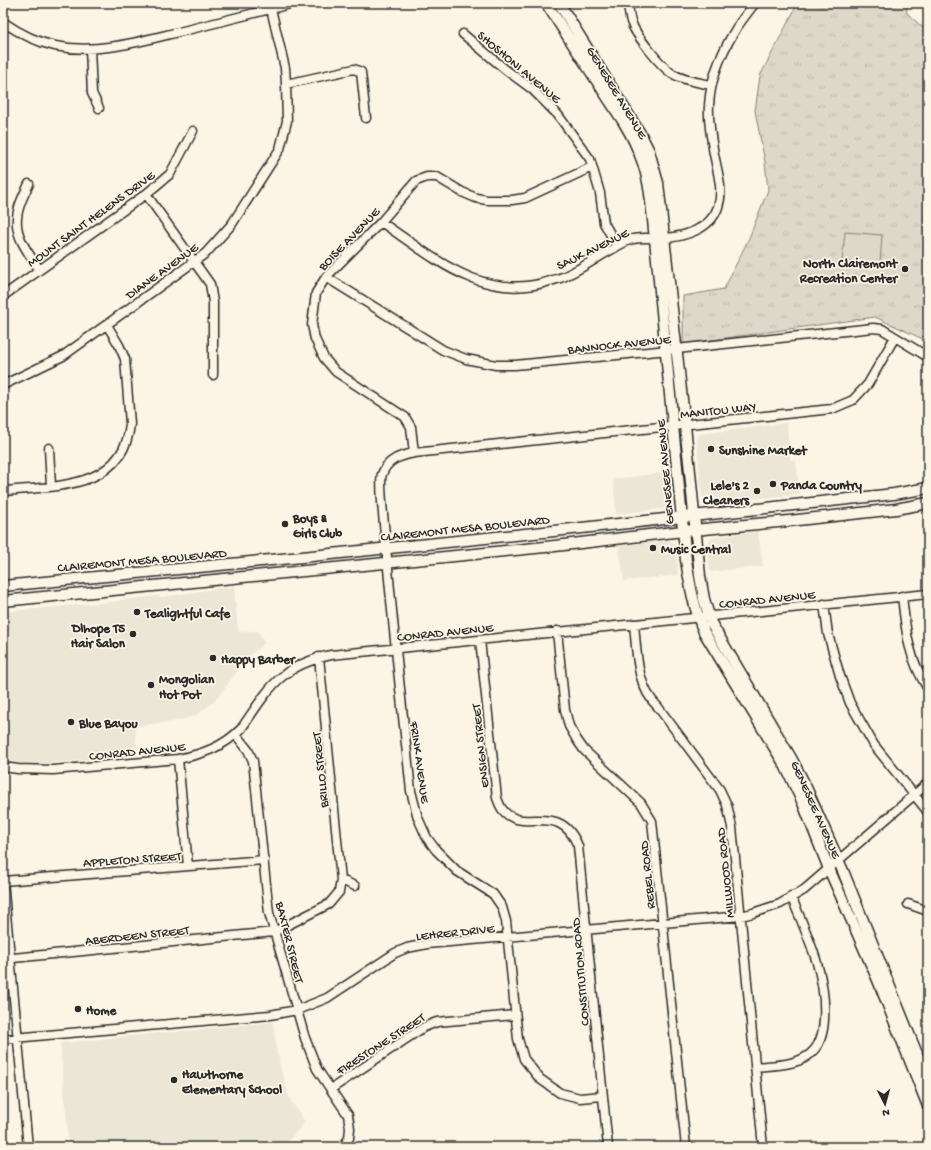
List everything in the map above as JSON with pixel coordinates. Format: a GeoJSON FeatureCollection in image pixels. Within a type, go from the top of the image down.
{"type":"FeatureCollection","features":[{"type":"Feature","properties":{"kind":"main road","name":"GENESEE AVENUE"},"geometry":{"type":"LineString","coordinates":[[546,3],[623,121],[638,149],[643,163],[660,238]]}},
{"type":"Feature","properties":{"kind":"main road","name":"GENESEE AVENUE"},"geometry":{"type":"LineString","coordinates":[[559,3],[631,117],[649,151],[658,183],[660,238],[671,350],[674,426],[683,531],[688,577],[698,618],[704,632],[785,766],[794,784],[829,869],[878,980],[928,1106]]}},
{"type":"Feature","properties":{"kind":"main road","name":"GENESEE AVENUE"},"geometry":{"type":"LineString","coordinates":[[671,350],[685,425],[701,584],[708,616],[804,783],[838,861],[928,1082]]}},
{"type":"Feature","properties":{"kind":"main road","name":"CLAIREMONT MESA BOULEVARD"},"geometry":{"type":"LineString","coordinates":[[3,586],[386,548],[812,503],[894,494],[928,488]]}},
{"type":"Feature","properties":{"kind":"main road","name":"CLAIREMONT MESA BOULEVARD"},"geometry":{"type":"LineString","coordinates":[[3,601],[555,546],[896,509],[928,503]]}},
{"type":"Feature","properties":{"kind":"street"},"geometry":{"type":"LineString","coordinates":[[3,22],[19,33],[36,41],[56,46],[90,49],[124,45],[294,3]]}},
{"type":"Feature","properties":{"kind":"street"},"geometry":{"type":"LineString","coordinates":[[628,3],[631,23],[662,65],[672,74],[680,78],[711,85]]}},
{"type":"Feature","properties":{"kind":"street","name":"SAUK AVENUE"},"geometry":{"type":"LineString","coordinates":[[381,222],[448,267],[468,278],[504,287],[527,287],[566,276],[617,246],[632,240],[676,237],[698,230],[710,220],[718,208],[720,191],[710,132],[708,107],[711,85],[718,64],[734,31],[756,3]]}},
{"type":"Feature","properties":{"kind":"street","name":"DIANE AVENUE"},"geometry":{"type":"LineString","coordinates":[[3,385],[63,356],[206,253],[232,224],[280,149],[287,121],[285,68],[271,9]]}},
{"type":"Feature","properties":{"kind":"street","name":"SHOSHONI AVENUE"},"geometry":{"type":"LineString","coordinates":[[463,34],[506,70],[532,89],[558,115],[590,159],[600,194],[604,223],[617,246]]}},
{"type":"Feature","properties":{"kind":"street"},"geometry":{"type":"LineString","coordinates":[[90,49],[92,93],[99,108]]}},
{"type":"Feature","properties":{"kind":"street"},"geometry":{"type":"LineString","coordinates":[[286,84],[354,69],[361,72],[366,118]]}},
{"type":"Feature","properties":{"kind":"street","name":"MOUNT SAINT HELENS DRIVE"},"geometry":{"type":"LineString","coordinates":[[3,296],[146,194],[170,174],[193,131]]}},
{"type":"Feature","properties":{"kind":"street","name":"BOISE AVENUE"},"geometry":{"type":"LineString","coordinates":[[414,453],[411,426],[405,417],[336,372],[324,358],[314,339],[312,325],[316,293],[326,278],[381,222],[416,182],[427,176],[436,177],[476,198],[487,200],[512,200],[525,198],[592,167]]}},
{"type":"Feature","properties":{"kind":"street"},"geometry":{"type":"LineString","coordinates":[[29,184],[18,211],[16,221],[21,242],[39,269]]}},
{"type":"Feature","properties":{"kind":"street"},"geometry":{"type":"LineString","coordinates":[[146,194],[210,284],[213,302],[213,375]]}},
{"type":"Feature","properties":{"kind":"street","name":"BANNOCK AVENUE"},"geometry":{"type":"LineString","coordinates":[[326,278],[443,350],[466,359],[496,365],[516,365],[671,350],[873,328],[882,329],[928,357]]}},
{"type":"Feature","properties":{"kind":"street"},"geometry":{"type":"LineString","coordinates":[[3,491],[51,486],[97,476],[114,462],[123,450],[130,424],[125,359],[119,345],[107,325]]}},
{"type":"Feature","properties":{"kind":"street","name":"MANITOU WAY"},"geometry":{"type":"LineString","coordinates":[[414,453],[832,409],[853,400],[868,384],[894,337]]}},
{"type":"Feature","properties":{"kind":"street"},"geometry":{"type":"LineString","coordinates":[[49,448],[51,486]]}},
{"type":"Feature","properties":{"kind":"street","name":"FRINK AVENUE"},"geometry":{"type":"LineString","coordinates":[[414,453],[397,457],[386,467],[382,475],[387,562],[411,791],[418,818],[436,850],[457,871],[493,894],[502,907],[508,937],[518,1039],[524,1059],[540,1080],[560,1093],[580,1098],[602,1096]]}},
{"type":"Feature","properties":{"kind":"street","name":"CONRAD AVENUE"},"geometry":{"type":"LineString","coordinates":[[3,767],[53,770],[178,760],[213,750],[225,743],[241,729],[279,678],[310,660],[320,657],[928,594]]}},
{"type":"Feature","properties":{"kind":"street"},"geometry":{"type":"LineString","coordinates":[[902,596],[907,638],[911,654],[918,674],[928,689]]}},
{"type":"Feature","properties":{"kind":"street"},"geometry":{"type":"LineString","coordinates":[[824,604],[828,634],[840,676],[850,703],[874,745],[928,812]]}},
{"type":"Feature","properties":{"kind":"street","name":"MILLWOOD ROAD"},"geometry":{"type":"LineString","coordinates":[[634,624],[640,678],[649,696],[720,790],[727,805],[732,827],[742,916],[763,1147]]}},
{"type":"Feature","properties":{"kind":"street","name":"REBEL ROAD"},"geometry":{"type":"LineString","coordinates":[[557,632],[565,710],[569,726],[584,750],[641,803],[652,821],[686,1147]]}},
{"type":"Feature","properties":{"kind":"street","name":"ENSIGN STREET"},"geometry":{"type":"LineString","coordinates":[[480,640],[497,798],[502,810],[512,817],[522,820],[539,820]]}},
{"type":"Feature","properties":{"kind":"street","name":"BRILLO STREET"},"geometry":{"type":"LineString","coordinates":[[274,932],[329,904],[339,892],[341,880],[320,657]]}},
{"type":"Feature","properties":{"kind":"street","name":"BAXTER STREET"},"geometry":{"type":"LineString","coordinates":[[236,734],[248,750],[253,761],[269,913],[305,1038],[317,1069],[348,1114],[350,1128],[349,1138],[343,1147]]}},
{"type":"Feature","properties":{"kind":"street"},"geometry":{"type":"LineString","coordinates":[[178,760],[188,866]]}},
{"type":"Feature","properties":{"kind":"street"},"geometry":{"type":"LineString","coordinates":[[838,861],[928,782]]}},
{"type":"Feature","properties":{"kind":"street","name":"CONSTITUTION ROAD"},"geometry":{"type":"LineString","coordinates":[[539,820],[552,820],[567,827],[574,836],[578,846],[608,1147]]}},
{"type":"Feature","properties":{"kind":"street","name":"APPLETON STREET"},"geometry":{"type":"LineString","coordinates":[[3,882],[264,860]]}},
{"type":"Feature","properties":{"kind":"street","name":"LEHRER DRIVE"},"geometry":{"type":"LineString","coordinates":[[3,1039],[270,1015],[297,1010],[328,998],[395,953],[407,948],[427,944],[742,916],[780,904],[791,896],[804,890],[838,861]]}},
{"type":"Feature","properties":{"kind":"street"},"geometry":{"type":"LineString","coordinates":[[341,880],[355,886]]}},
{"type":"Feature","properties":{"kind":"street"},"geometry":{"type":"LineString","coordinates":[[3,882],[7,959],[18,1037],[28,1147]]}},
{"type":"Feature","properties":{"kind":"street"},"geometry":{"type":"LineString","coordinates":[[755,1067],[789,1064],[797,1061],[809,1055],[821,1040],[823,1034],[825,1005],[818,962],[791,896]]}},
{"type":"Feature","properties":{"kind":"street"},"geometry":{"type":"LineString","coordinates":[[908,904],[928,911]]}},
{"type":"Feature","properties":{"kind":"street","name":"ABERDEEN STREET"},"geometry":{"type":"LineString","coordinates":[[7,959],[274,932]]}},
{"type":"Feature","properties":{"kind":"street","name":"FIRESTONE STREET"},"geometry":{"type":"LineString","coordinates":[[331,1089],[424,1027],[437,1022],[515,1015]]}},
{"type":"Feature","properties":{"kind":"shaded area"},"geometry":{"type":"Polygon","coordinates":[[[928,288],[928,346],[926,345],[925,340],[926,294],[928,288]]]}},
{"type":"Feature","properties":{"kind":"shaded area"},"geometry":{"type":"Polygon","coordinates":[[[787,423],[790,460],[796,460],[800,494],[708,504],[702,498],[697,441],[699,434],[787,423]]]}},
{"type":"Feature","properties":{"kind":"shaded area"},"geometry":{"type":"Polygon","coordinates":[[[669,472],[671,501],[667,508],[616,514],[613,479],[669,472]]]}},
{"type":"Feature","properties":{"kind":"shaded area"},"geometry":{"type":"Polygon","coordinates":[[[758,531],[763,566],[710,572],[707,544],[712,538],[758,531]]]}},
{"type":"Feature","properties":{"kind":"shaded area"},"geometry":{"type":"Polygon","coordinates":[[[667,540],[676,544],[678,575],[624,581],[619,546],[667,540]]]}},
{"type":"Feature","properties":{"kind":"shaded area"},"geometry":{"type":"Polygon","coordinates":[[[234,586],[238,632],[257,631],[265,643],[248,657],[215,701],[195,716],[171,722],[135,726],[137,756],[36,764],[5,762],[3,758],[3,612],[157,596],[163,597],[234,586]]]}},
{"type":"Feature","properties":{"kind":"shaded area","name":"Hawthorne Elementary School"},"geometry":{"type":"Polygon","coordinates":[[[273,1022],[277,1054],[289,1097],[305,1122],[283,1147],[69,1147],[60,1043],[273,1022]]]}},
{"type":"Feature","properties":{"kind":"green space"},"geometry":{"type":"Polygon","coordinates":[[[798,3],[906,3],[907,13],[922,27],[928,29],[928,288],[926,294],[925,340],[875,317],[683,344],[683,296],[724,289],[749,238],[768,190],[765,162],[755,111],[760,76],[798,3]]]}},
{"type":"Feature","properties":{"kind":"green space"},"geometry":{"type":"Polygon","coordinates":[[[845,232],[882,235],[880,264],[842,261],[845,232]]]}},
{"type":"Feature","properties":{"kind":"place","name":"North Clairemont Recreation Center"},"geometry":{"type":"Point","coordinates":[905,269]}},
{"type":"Feature","properties":{"kind":"place","name":"Sunshine Market"},"geometry":{"type":"Point","coordinates":[711,449]}},
{"type":"Feature","properties":{"kind":"place","name":"Panda Country"},"geometry":{"type":"Point","coordinates":[773,484]}},
{"type":"Feature","properties":{"kind":"place","name":"Lele's 2 Cleaners"},"geometry":{"type":"Point","coordinates":[757,491]}},
{"type":"Feature","properties":{"kind":"place","name":"Boys & Girls Club"},"geometry":{"type":"Point","coordinates":[285,524]}},
{"type":"Feature","properties":{"kind":"place","name":"Music Central"},"geometry":{"type":"Point","coordinates":[653,548]}},
{"type":"Feature","properties":{"kind":"place","name":"Tealightful Cafe"},"geometry":{"type":"Point","coordinates":[137,612]}},
{"type":"Feature","properties":{"kind":"place","name":"Dlhope T5 Hair Salon"},"geometry":{"type":"Point","coordinates":[133,634]}},
{"type":"Feature","properties":{"kind":"place","name":"Happy Barber"},"geometry":{"type":"Point","coordinates":[213,658]}},
{"type":"Feature","properties":{"kind":"place","name":"Mongolian Hot Pot"},"geometry":{"type":"Point","coordinates":[151,685]}},
{"type":"Feature","properties":{"kind":"place","name":"Blue Bayou"},"geometry":{"type":"Point","coordinates":[71,722]}},
{"type":"Feature","properties":{"kind":"place","name":"Home"},"geometry":{"type":"Point","coordinates":[78,1009]}},
{"type":"Feature","properties":{"kind":"place","name":"Hawthorne Elementary School"},"geometry":{"type":"Point","coordinates":[174,1080]}}]}
